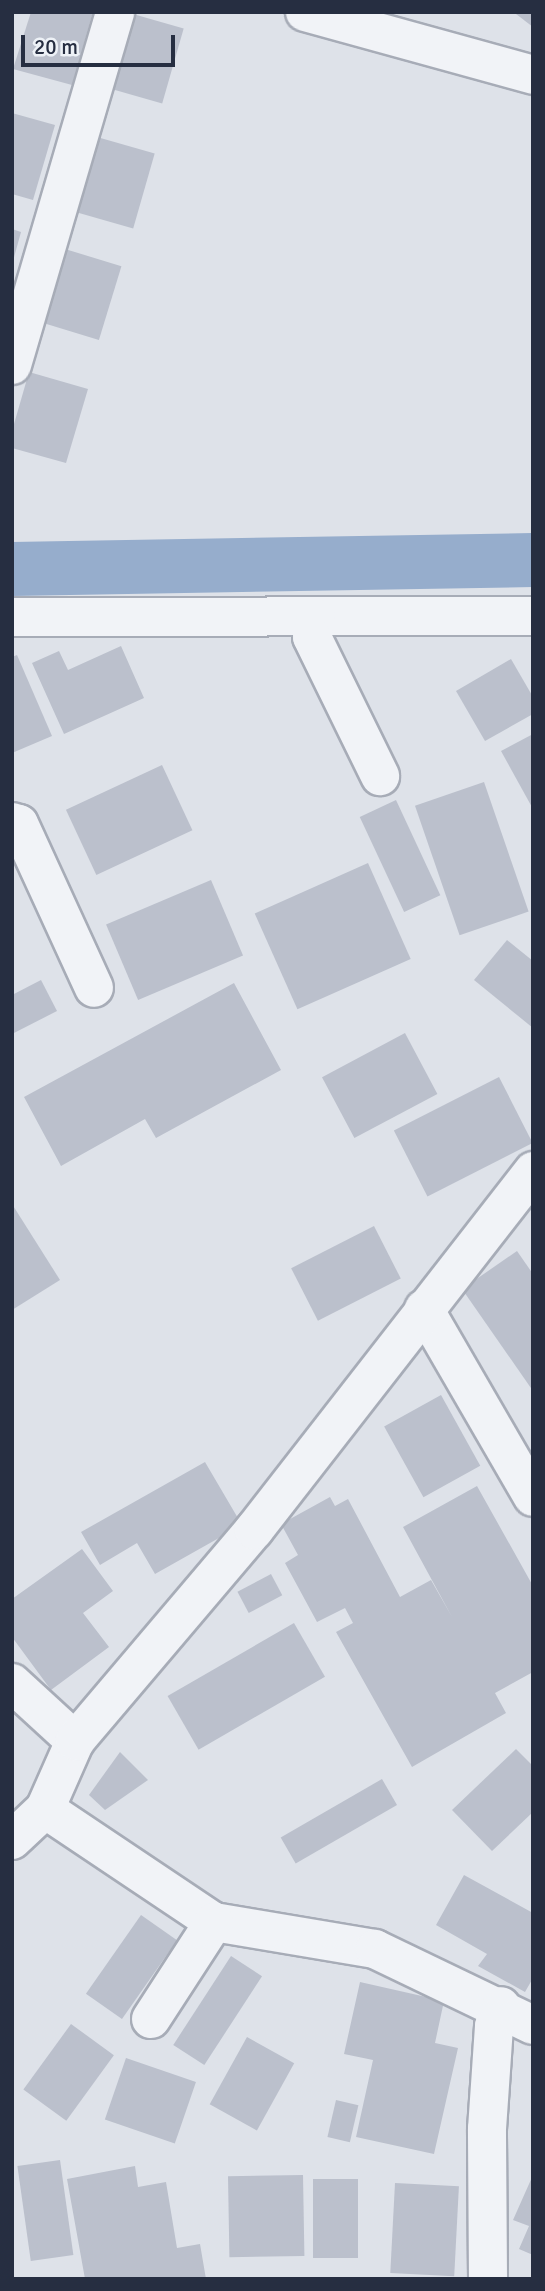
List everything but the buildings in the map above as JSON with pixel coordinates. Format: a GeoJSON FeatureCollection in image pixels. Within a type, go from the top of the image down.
{"type":"FeatureCollection","features":[{"type":"Feature","properties":{"kind":"street"},"geometry":{"type":"LineString","coordinates":[[12,365],[115,12]]}},
{"type":"Feature","properties":{"kind":"street"},"geometry":{"type":"LineString","coordinates":[[305,12],[533,75]]}},
{"type":"Feature","properties":{"kind":"street"},"geometry":{"type":"LineString","coordinates":[[12,617],[533,616]]}},
{"type":"Feature","properties":{"kind":"street"},"geometry":{"type":"LineString","coordinates":[[316,618],[312,637],[380,776]]}},
{"type":"Feature","properties":{"kind":"street"},"geometry":{"type":"LineString","coordinates":[[12,822],[19,824],[94,988]]}},
{"type":"Feature","properties":{"kind":"street"},"geometry":{"type":"LineString","coordinates":[[12,1840],[45,1810],[75,1741],[254,1530],[533,1171]]}},
{"type":"Feature","properties":{"kind":"street"},"geometry":{"type":"LineString","coordinates":[[424,1309],[533,1497]]}},
{"type":"Feature","properties":{"kind":"street"},"geometry":{"type":"LineString","coordinates":[[12,1683],[75,1741]]}},
{"type":"Feature","properties":{"kind":"street"},"geometry":{"type":"LineString","coordinates":[[45,1810],[214,1922],[375,1949],[517,2016]]}},
{"type":"Feature","properties":{"kind":"street"},"geometry":{"type":"LineString","coordinates":[[151,2019],[214,1922]]}},
{"type":"Feature","properties":{"kind":"street"},"geometry":{"type":"LineString","coordinates":[[488,2279],[487,2129],[494,2025],[517,2016]]}},
{"type":"Feature","properties":{"kind":"waterway"},"geometry":{"type":"LineString","coordinates":[[12,569],[533,560]]}}]}
